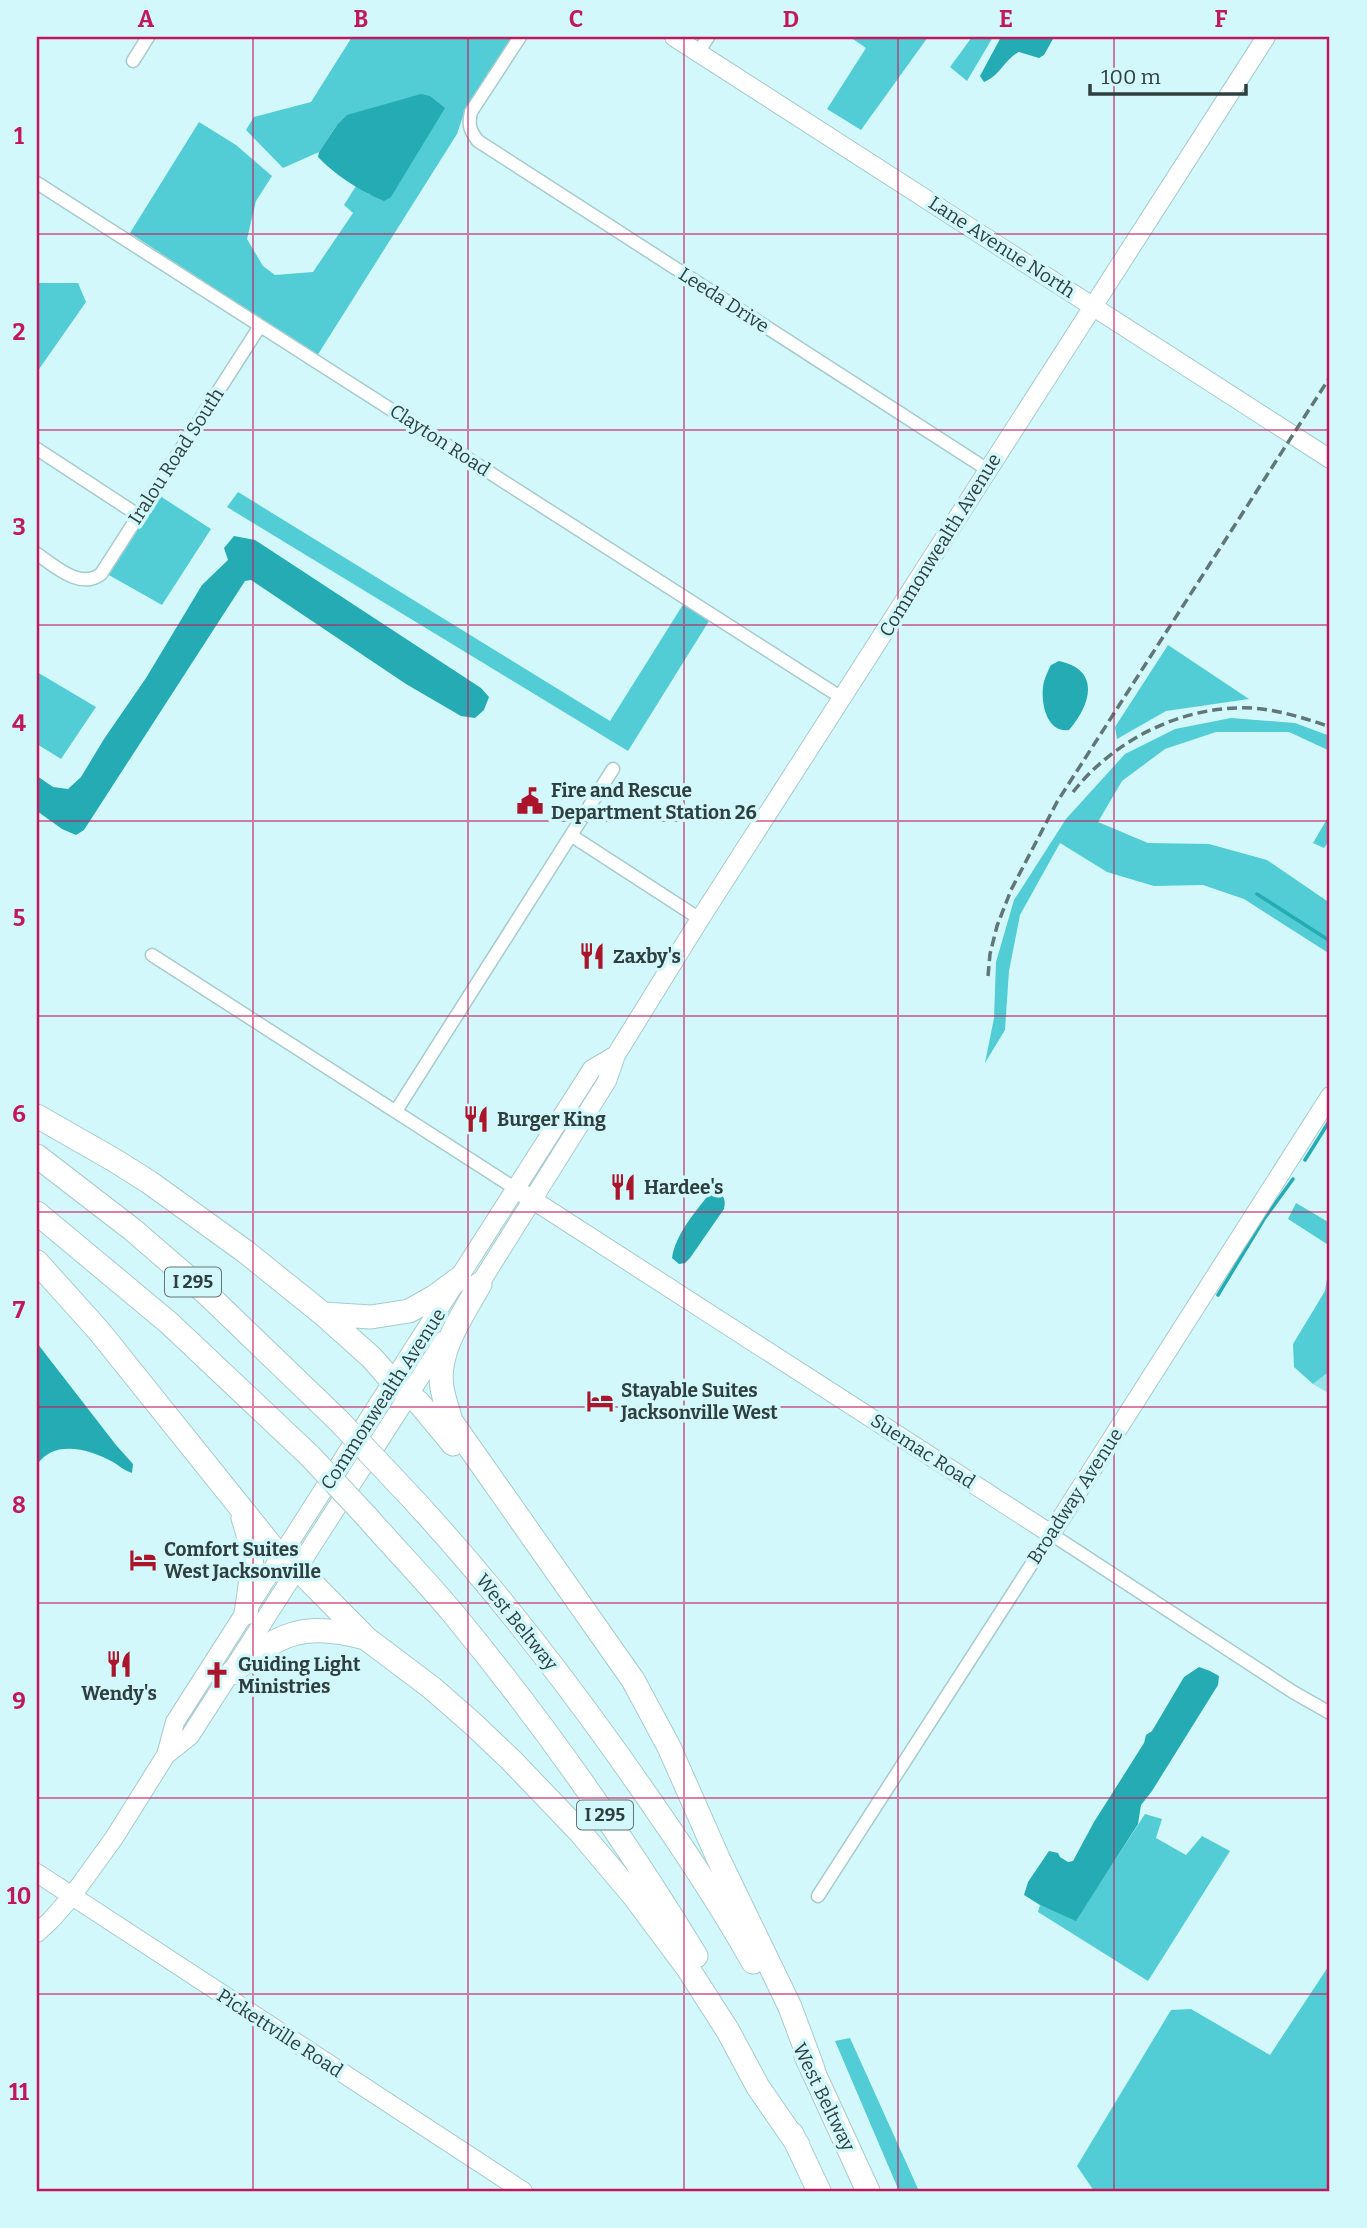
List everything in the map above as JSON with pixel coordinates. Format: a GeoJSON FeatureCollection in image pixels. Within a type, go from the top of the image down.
{"type":"FeatureCollection","features":[{"type":"Feature","properties":{"kind":"highway"},"geometry":{"type":"LineString","coordinates":[[37,1116],[149,1182],[236,1244],[323,1314],[372,1357],[432,1418],[549,1560]]}},
{"type":"Feature","properties":{"kind":"highway","name":"West Beltway"},"geometry":{"type":"LineString","coordinates":[[37,1156],[133,1230],[206,1293],[339,1421],[468,1562],[528,1634],[631,1773],[735,1931],[813,2069],[868,2191]]}},
{"type":"Feature","properties":{"kind":"highway","name":"I 295"},"geometry":{"type":"LineString","coordinates":[[37,1213],[169,1323],[310,1456],[451,1612],[540,1724],[596,1801],[667,1909],[752,2055],[819,2191]]}},
{"type":"Feature","properties":{"kind":"highway"},"geometry":{"type":"LineString","coordinates":[[37,1262],[99,1331],[273,1548],[367,1639],[432,1688],[511,1760],[580,1832],[634,1896],[687,1967],[729,2031],[758,2087],[798,2145]]}},
{"type":"Feature","properties":{"kind":"highway"},"geometry":{"type":"LineString","coordinates":[[323,1314],[371,1317],[409,1311],[470,1281]]}},
{"type":"Feature","properties":{"kind":"highway"},"geometry":{"type":"LineString","coordinates":[[470,1281],[442,1369],[442,1388],[451,1421],[633,1680],[669,1747],[718,1858],[790,2007],[813,2069]]}},
{"type":"Feature","properties":{"kind":"highway"},"geometry":{"type":"LineString","coordinates":[[238,1505],[251,1540],[251,1580],[246,1613]]}},
{"type":"Feature","properties":{"kind":"highway"},"geometry":{"type":"LineString","coordinates":[[232,1673],[258,1650],[272,1642],[308,1630],[338,1630],[367,1639]]}},
{"type":"Feature","properties":{"kind":"main road","name":"Lane Avenue North"},"geometry":{"type":"LineString","coordinates":[[674,37],[703,45],[1330,459]]}},
{"type":"Feature","properties":{"kind":"main road","name":"Commonwealth Avenue"},"geometry":{"type":"LineString","coordinates":[[166,1755],[190,1735],[232,1673],[290,1562],[470,1281],[533,1200],[607,1081],[616,1055],[700,919],[1266,37]]}},
{"type":"Feature","properties":{"kind":"main road","name":"Commonwealth Avenue"},"geometry":{"type":"LineString","coordinates":[[470,1281],[516,1189],[592,1069],[616,1055]]}},
{"type":"Feature","properties":{"kind":"main road","name":"Broadway Avenue"},"geometry":{"type":"LineString","coordinates":[[1051,1534],[1330,1096]]}},
{"type":"Feature","properties":{"kind":"main road","name":"Suemac Road"},"geometry":{"type":"LineString","coordinates":[[516,1189],[1051,1534]]}},
{"type":"Feature","properties":{"kind":"main road","name":"Commonwealth Avenue"},"geometry":{"type":"LineString","coordinates":[[37,1933],[72,1896],[114,1838],[166,1755],[175,1722],[246,1613],[290,1562]]}},
{"type":"Feature","properties":{"kind":"main road","name":"Pickettville Road"},"geometry":{"type":"LineString","coordinates":[[37,1873],[523,2191]]}},
{"type":"Feature","properties":{"kind":"street"},"geometry":{"type":"LineString","coordinates":[[133,61],[148,37]]}},
{"type":"Feature","properties":{"kind":"street","name":"Leeda Drive"},"geometry":{"type":"LineString","coordinates":[[520,37],[471,112],[471,132],[478,141],[988,470]]}},
{"type":"Feature","properties":{"kind":"street","name":"Clayton Road"},"geometry":{"type":"LineString","coordinates":[[37,183],[842,698]]}},
{"type":"Feature","properties":{"kind":"street","name":"Iralou Road South"},"geometry":{"type":"LineString","coordinates":[[37,554],[78,580],[88,580],[101,574],[260,326]]}},
{"type":"Feature","properties":{"kind":"street"},"geometry":{"type":"LineString","coordinates":[[37,449],[138,514]]}},
{"type":"Feature","properties":{"kind":"street"},"geometry":{"type":"LineString","coordinates":[[396,1111],[613,769]]}},
{"type":"Feature","properties":{"kind":"street"},"geometry":{"type":"LineString","coordinates":[[572,836],[700,919]]}},
{"type":"Feature","properties":{"kind":"street"},"geometry":{"type":"LineString","coordinates":[[152,954],[516,1189]]}},
{"type":"Feature","properties":{"kind":"street","name":"Suemac Road"},"geometry":{"type":"LineString","coordinates":[[1051,1534],[1293,1692],[1330,1713]]}},
{"type":"Feature","properties":{"kind":"street","name":"Broadway Avenue"},"geometry":{"type":"LineString","coordinates":[[818,1896],[1051,1534]]}},
{"type":"Feature","properties":{"kind":"shaded area"},"geometry":{"type":"Polygon","coordinates":[[[352,37],[514,37],[463,116],[457,134],[317,356],[130,233],[199,122],[236,145],[272,176],[256,201],[247,239],[263,266],[275,275],[313,272],[353,213],[344,205],[356,186],[370,195],[337,125],[319,152],[283,168],[246,130],[254,117],[311,102],[352,37]]]}},
{"type":"Feature","properties":{"kind":"shaded area"},"geometry":{"type":"Polygon","coordinates":[[[850,37],[928,37],[861,130],[827,109],[866,48],[850,37]]]}},
{"type":"Feature","properties":{"kind":"shaded area"},"geometry":{"type":"Polygon","coordinates":[[[972,37],[993,37],[967,81],[950,67],[972,37]]]}},
{"type":"Feature","properties":{"kind":"shaded area"},"geometry":{"type":"Polygon","coordinates":[[[1001,37],[1054,37],[1044,55],[1039,58],[1019,52],[984,82],[980,76],[1001,37]]]}},
{"type":"Feature","properties":{"kind":"shaded area"},"geometry":{"type":"Polygon","coordinates":[[[421,94],[430,96],[445,108],[391,197],[384,201],[366,192],[340,176],[318,157],[337,125],[347,115],[421,94]]]}},
{"type":"Feature","properties":{"kind":"shaded area"},"geometry":{"type":"Polygon","coordinates":[[[37,283],[78,283],[86,302],[37,372],[37,283]]]}},
{"type":"Feature","properties":{"kind":"shaded area"},"geometry":{"type":"Polygon","coordinates":[[[238,492],[610,721],[684,603],[709,621],[628,751],[227,507],[238,492]]]}},
{"type":"Feature","properties":{"kind":"shaded area"},"geometry":{"type":"Polygon","coordinates":[[[157,494],[211,529],[162,605],[107,574],[157,494]]]}},
{"type":"Feature","properties":{"kind":"shaded area"},"geometry":{"type":"Polygon","coordinates":[[[234,536],[255,540],[481,688],[489,697],[484,710],[475,718],[461,716],[406,684],[251,580],[245,581],[84,830],[76,835],[62,829],[37,811],[37,776],[53,787],[68,789],[81,777],[146,678],[202,585],[228,560],[224,548],[234,536]]]}},
{"type":"Feature","properties":{"kind":"shaded area"},"geometry":{"type":"Polygon","coordinates":[[[1168,645],[1249,699],[1166,711],[1117,739],[1115,727],[1168,645]]]}},
{"type":"Feature","properties":{"kind":"shaded area"},"geometry":{"type":"Polygon","coordinates":[[[1059,661],[1082,672],[1087,680],[1086,700],[1069,730],[1055,727],[1047,716],[1043,701],[1046,675],[1051,665],[1059,661]]]}},
{"type":"Feature","properties":{"kind":"shaded area"},"geometry":{"type":"Polygon","coordinates":[[[37,672],[96,707],[61,759],[37,744],[37,672]]]}},
{"type":"Feature","properties":{"kind":"shaded area"},"geometry":{"type":"Polygon","coordinates":[[[1231,718],[1295,723],[1330,736],[1330,751],[1289,732],[1216,732],[1165,749],[1122,781],[1098,822],[1148,843],[1209,844],[1267,860],[1330,903],[1330,954],[1244,899],[1203,885],[1154,886],[1107,872],[1060,843],[1020,915],[1009,971],[1005,1030],[985,1063],[994,1018],[996,962],[1014,900],[1066,819],[1125,754],[1175,729],[1231,718]]]}},
{"type":"Feature","properties":{"kind":"shaded area"},"geometry":{"type":"Polygon","coordinates":[[[1330,814],[1330,839],[1324,848],[1313,843],[1330,814]]]}},
{"type":"Feature","properties":{"kind":"shaded area"},"geometry":{"type":"Polygon","coordinates":[[[716,1191],[724,1198],[724,1209],[690,1258],[679,1264],[672,1258],[678,1240],[709,1194],[716,1191]]]}},
{"type":"Feature","properties":{"kind":"shaded area"},"geometry":{"type":"Polygon","coordinates":[[[1296,1203],[1330,1223],[1330,1246],[1288,1219],[1296,1203]]]}},
{"type":"Feature","properties":{"kind":"shaded area"},"geometry":{"type":"Polygon","coordinates":[[[1330,1260],[1330,1371],[1313,1384],[1294,1367],[1293,1344],[1325,1291],[1330,1260]]]}},
{"type":"Feature","properties":{"kind":"shaded area"},"geometry":{"type":"Polygon","coordinates":[[[37,1343],[133,1464],[132,1473],[94,1453],[72,1449],[52,1452],[37,1465],[37,1343]]]}},
{"type":"Feature","properties":{"kind":"shaded area"},"geometry":{"type":"Polygon","coordinates":[[[1330,1371],[1330,1394],[1313,1384],[1330,1371]]]}},
{"type":"Feature","properties":{"kind":"shaded area"},"geometry":{"type":"Polygon","coordinates":[[[1199,1667],[1219,1676],[1218,1685],[1141,1805],[1138,1824],[1076,1921],[1024,1895],[1028,1882],[1049,1851],[1058,1853],[1068,1862],[1073,1861],[1094,1822],[1144,1743],[1146,1735],[1152,1731],[1184,1677],[1199,1667]]]}},
{"type":"Feature","properties":{"kind":"shaded area"},"geometry":{"type":"Polygon","coordinates":[[[1145,1814],[1162,1819],[1156,1838],[1186,1855],[1202,1836],[1230,1851],[1148,1981],[1038,1912],[1040,1905],[1076,1920],[1145,1814]]]}},
{"type":"Feature","properties":{"kind":"shaded area"},"geometry":{"type":"Polygon","coordinates":[[[1330,1964],[1330,2191],[1094,2191],[1077,2166],[1171,2010],[1191,2009],[1270,2055],[1330,1964]]]}},
{"type":"Feature","properties":{"kind":"shaded area"},"geometry":{"type":"Polygon","coordinates":[[[850,2038],[919,2191],[899,2191],[835,2041],[850,2038]]]}},
{"type":"Feature","properties":{"kind":"waterway"},"geometry":{"type":"LineString","coordinates":[[1257,894],[1330,941]]}},
{"type":"Feature","properties":{"kind":"waterway"},"geometry":{"type":"LineString","coordinates":[[1305,1160],[1330,1120]]}},
{"type":"Feature","properties":{"kind":"waterway"},"geometry":{"type":"LineString","coordinates":[[1218,1295],[1264,1219],[1293,1179]]}},
{"type":"Feature","properties":{"kind":"railway"},"geometry":{"type":"LineString","coordinates":[[988,976],[997,926],[1011,890],[1057,802],[1330,377]]}},
{"type":"Feature","properties":{"kind":"railway"},"geometry":{"type":"LineString","coordinates":[[1073,792],[1090,773],[1130,741],[1176,719],[1201,712],[1262,709],[1330,727]]}},
{"type":"Feature","properties":{"kind":"place","name":"Fire and Rescue Department Station 26"},"geometry":{"type":"Point","coordinates":[530,801]}},
{"type":"Feature","properties":{"kind":"place","name":"Zaxby's"},"geometry":{"type":"Point","coordinates":[592,956]}},
{"type":"Feature","properties":{"kind":"place","name":"Burger King"},"geometry":{"type":"Point","coordinates":[476,1119]}},
{"type":"Feature","properties":{"kind":"place","name":"Hardee's"},"geometry":{"type":"Point","coordinates":[623,1187]}},
{"type":"Feature","properties":{"kind":"place","name":"Stayable Suites Jacksonville West"},"geometry":{"type":"Point","coordinates":[600,1401]}},
{"type":"Feature","properties":{"kind":"place","name":"Comfort Suites West Jacksonville"},"geometry":{"type":"Point","coordinates":[143,1560]}},
{"type":"Feature","properties":{"kind":"place","name":"Wendy's"},"geometry":{"type":"Point","coordinates":[119,1664]}},
{"type":"Feature","properties":{"kind":"place","name":"Guiding Light Ministries"},"geometry":{"type":"Point","coordinates":[217,1675]}}]}
